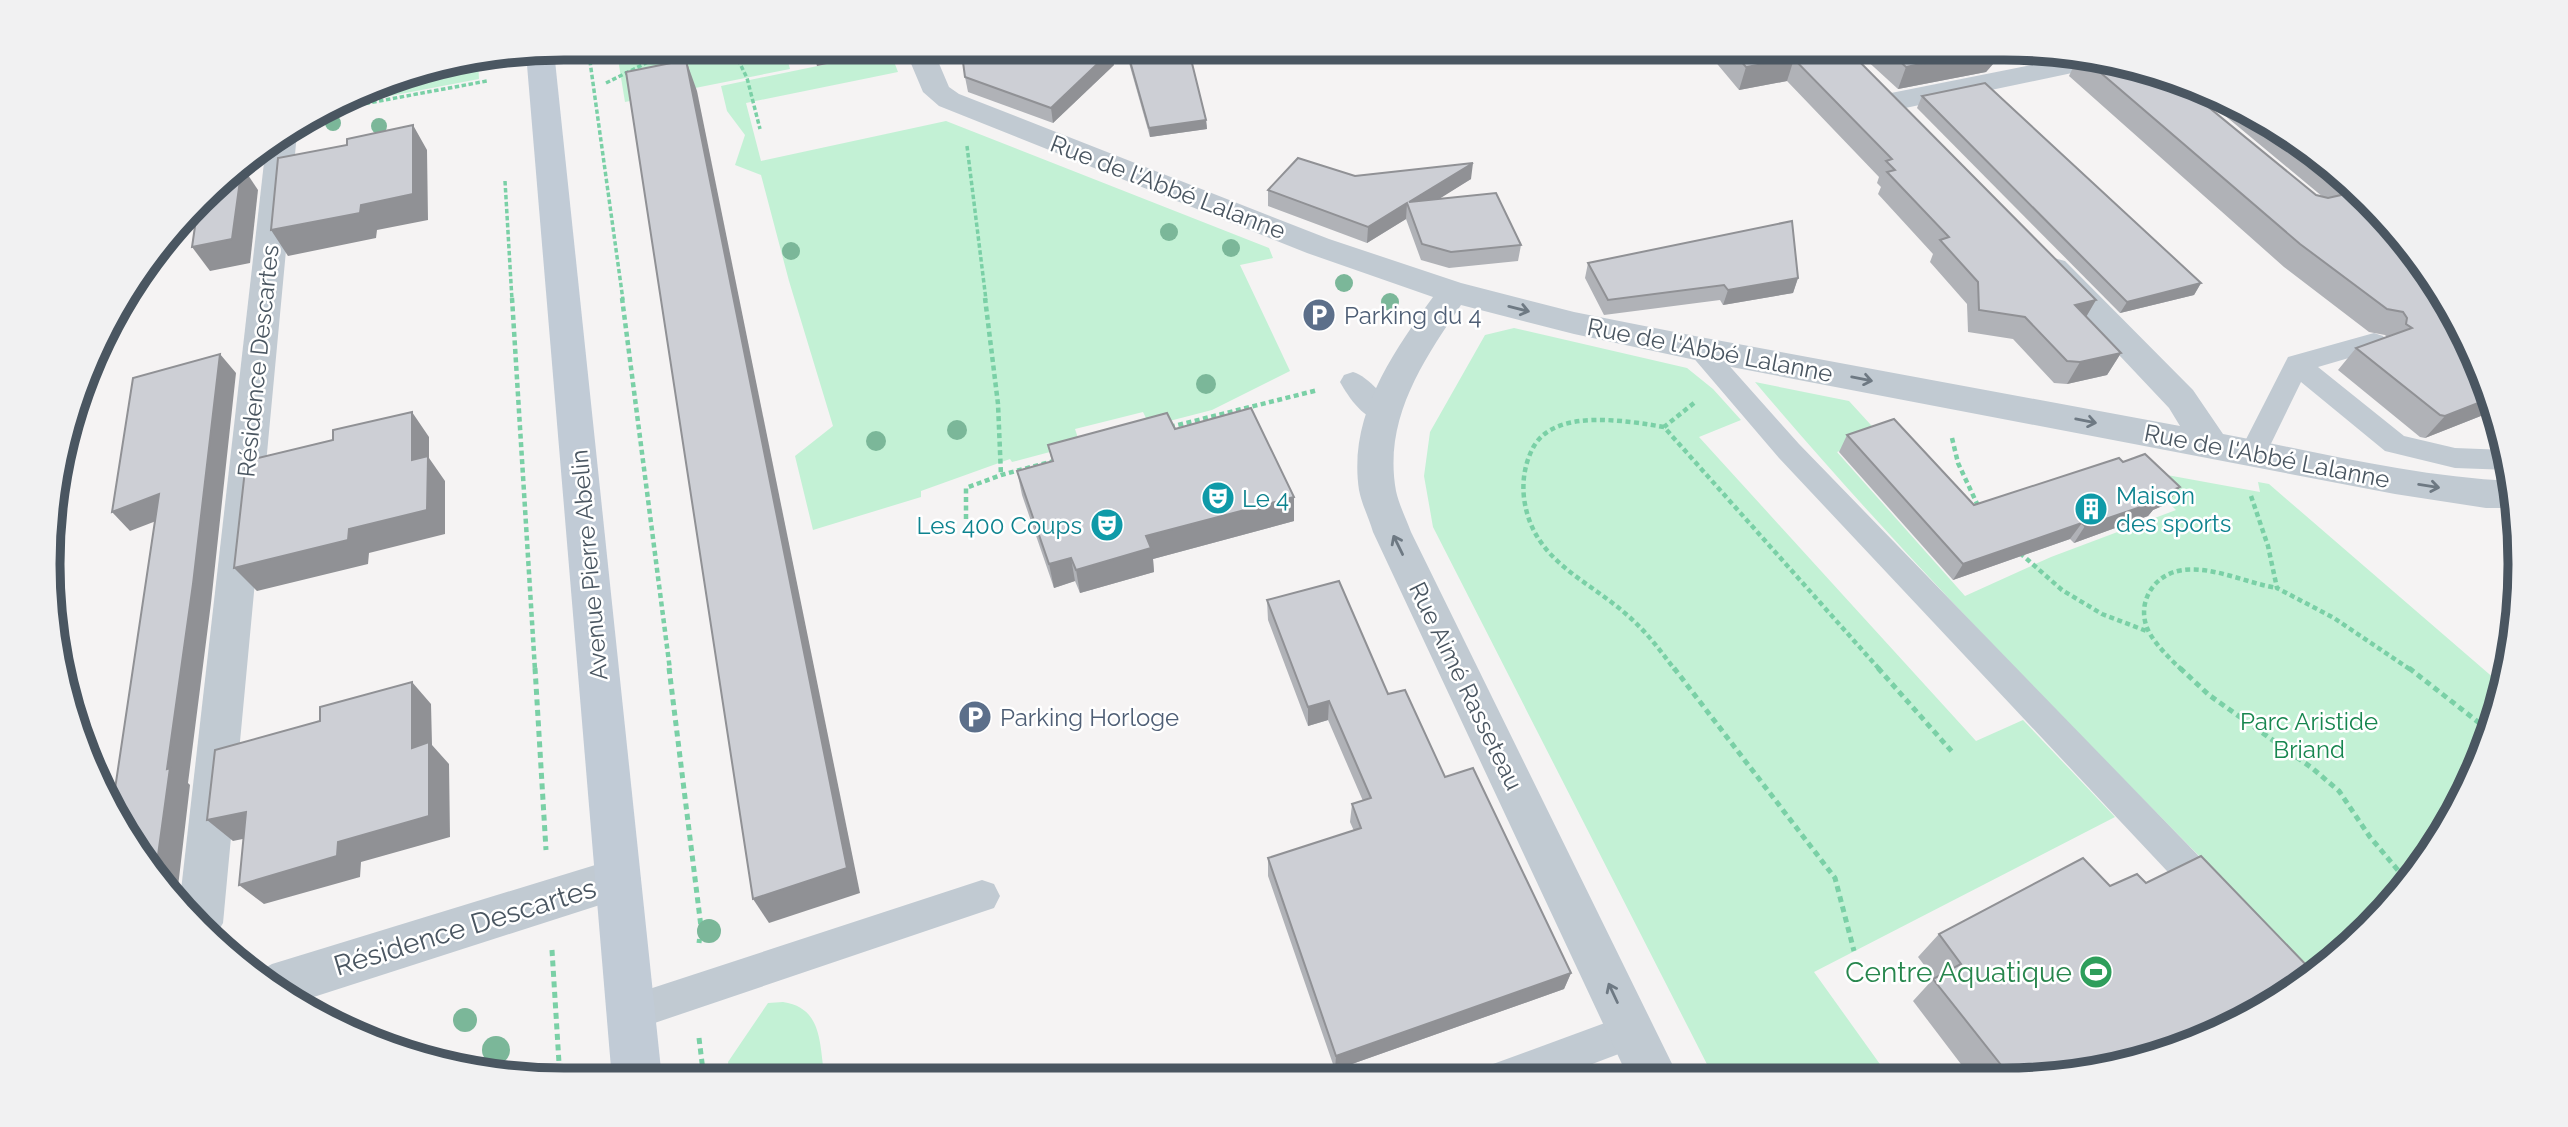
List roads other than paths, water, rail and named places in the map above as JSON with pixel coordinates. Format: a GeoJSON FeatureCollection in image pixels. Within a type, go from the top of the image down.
{"type":"FeatureCollection","features":[{"type":"Feature","properties":{"kind":"main road","name":"Avenue Pierre Abelin"},"geometry":{"type":"LineString","coordinates":[[541,61],[637,1068]]}},
{"type":"Feature","properties":{"kind":"street","name":"Rue de l'Abbé Lalanne"},"geometry":{"type":"LineString","coordinates":[[923,60],[937,92],[967,109],[1318,246],[1453,292],[1574,323],[1700,349],[2446,489],[2503,494]]}},
{"type":"Feature","properties":{"kind":"street"},"geometry":{"type":"LineString","coordinates":[[1920,132],[1881,93],[2071,64]]}},
{"type":"Feature","properties":{"kind":"street","name":"Résidence Descartes"},"geometry":{"type":"LineString","coordinates":[[201,913],[281,146]]}},
{"type":"Feature","properties":{"kind":"street"},"geometry":{"type":"LineString","coordinates":[[2036,250],[2181,398],[2211,445]]}},
{"type":"Feature","properties":{"kind":"street","name":"Rue Aimé Rasseteau"},"geometry":{"type":"LineString","coordinates":[[1453,292],[1395,379],[1381,413],[1376,447],[1378,491],[1392,532],[1650,1068]]}},
{"type":"Feature","properties":{"kind":"street","name":"Résidence Descartes"},"geometry":{"type":"LineString","coordinates":[[283,983],[618,879]]}},
{"type":"Feature","properties":{"kind":"lane"},"geometry":{"type":"LineString","coordinates":[[2253,453],[2297,364],[2374,342]]}},
{"type":"Feature","properties":{"kind":"lane"},"geometry":{"type":"LineString","coordinates":[[1700,349],[1799,461],[2232,914]]}},
{"type":"Feature","properties":{"kind":"lane"},"geometry":{"type":"LineString","coordinates":[[2297,364],[2395,444],[2455,458],[2498,460]]}},
{"type":"Feature","properties":{"kind":"lane"},"geometry":{"type":"LineString","coordinates":[[1353,382],[1381,413]]}},
{"type":"Feature","properties":{"kind":"lane"},"geometry":{"type":"LineString","coordinates":[[631,1013],[982,896]]}},
{"type":"Feature","properties":{"kind":"lane"},"geometry":{"type":"LineString","coordinates":[[1531,1068],[1632,1031]]}},
{"type":"Feature","properties":{"kind":"place","name":"Parking du 4"},"geometry":{"type":"Point","coordinates":[1319,315]}},
{"type":"Feature","properties":{"kind":"place","name":"Le 4"},"geometry":{"type":"Point","coordinates":[1218,498]}},
{"type":"Feature","properties":{"kind":"place","name":"Maison des sports"},"geometry":{"type":"Point","coordinates":[2091,509]}},
{"type":"Feature","properties":{"kind":"place","name":"Les 400 Coups"},"geometry":{"type":"Point","coordinates":[1107,525]}},
{"type":"Feature","properties":{"kind":"place","name":"Parking Horloge"},"geometry":{"type":"Point","coordinates":[975,717]}},
{"type":"Feature","properties":{"kind":"place","name":"Centre Aquatique"},"geometry":{"type":"Point","coordinates":[2096,972]}},
{"type":"Feature","properties":{"kind":"park label","name":"Parc Aristide Briand"},"geometry":{"type":"Point","coordinates":[2309,735]}}]}
